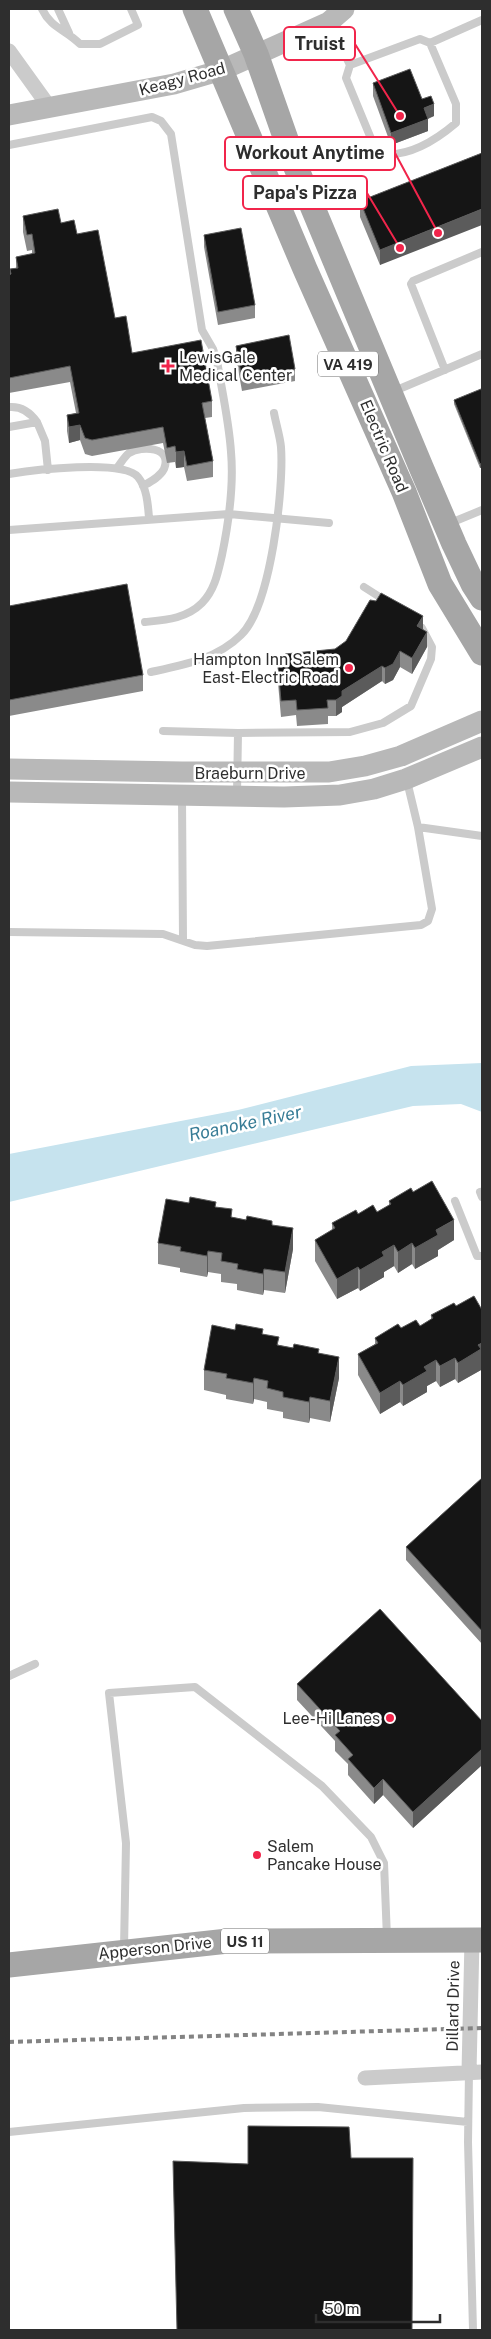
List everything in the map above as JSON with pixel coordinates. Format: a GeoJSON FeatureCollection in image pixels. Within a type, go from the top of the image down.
{"type":"FeatureCollection","features":[{"type":"Feature","properties":{"kind":"main road","name":"VA 419"},"geometry":{"type":"LineString","coordinates":[[195,9],[222,70]]}},
{"type":"Feature","properties":{"kind":"main road","name":"VA 419"},"geometry":{"type":"LineString","coordinates":[[236,9],[256,54]]}},
{"type":"Feature","properties":{"kind":"main road","name":"Electric Road"},"geometry":{"type":"LineString","coordinates":[[256,54],[295,166],[446,525],[473,584],[482,598]]}},
{"type":"Feature","properties":{"kind":"main road","name":"Electric Road"},"geometry":{"type":"LineString","coordinates":[[222,70],[305,269],[404,492],[440,584],[482,653]]}},
{"type":"Feature","properties":{"kind":"main road","name":"Apperson Drive"},"geometry":{"type":"LineString","coordinates":[[9,1966],[124,1951],[228,1941],[477,1940]]}},
{"type":"Feature","properties":{"kind":"street","name":"Keagy Road"},"geometry":{"type":"LineString","coordinates":[[9,115],[174,84],[222,70],[336,15]]}},
{"type":"Feature","properties":{"kind":"street"},"geometry":{"type":"LineString","coordinates":[[9,51],[50,108]]}},
{"type":"Feature","properties":{"kind":"street","name":"Braeburn Drive"},"geometry":{"type":"LineString","coordinates":[[9,769],[329,772],[365,766],[401,756],[482,721]]}},
{"type":"Feature","properties":{"kind":"street","name":"Braeburn Drive"},"geometry":{"type":"LineString","coordinates":[[9,792],[131,793],[284,798],[332,795],[374,789],[406,779],[482,747]]}},
{"type":"Feature","properties":{"kind":"street"},"geometry":{"type":"LineString","coordinates":[[131,793],[134,771]]}},
{"type":"Feature","properties":{"kind":"street"},"geometry":{"type":"LineString","coordinates":[[329,772],[332,795]]}},
{"type":"Feature","properties":{"kind":"street","name":"Dillard Drive"},"geometry":{"type":"LineString","coordinates":[[364,2078],[476,2072],[477,1940]]}},
{"type":"Feature","properties":{"kind":"lane"},"geometry":{"type":"LineString","coordinates":[[42,9],[48,22],[69,33],[80,44],[100,44],[138,25],[131,9]]}},
{"type":"Feature","properties":{"kind":"lane"},"geometry":{"type":"LineString","coordinates":[[58,9],[69,33]]}},
{"type":"Feature","properties":{"kind":"lane"},"geometry":{"type":"LineString","coordinates":[[336,15],[350,65],[346,78],[372,141],[382,154],[396,156],[438,139],[456,123],[456,104],[430,43],[420,39],[350,65]]}},
{"type":"Feature","properties":{"kind":"lane"},"geometry":{"type":"LineString","coordinates":[[430,43],[482,20]]}},
{"type":"Feature","properties":{"kind":"lane"},"geometry":{"type":"LineString","coordinates":[[9,146],[152,117],[167,127],[171,134],[202,330],[213,349],[218,370],[231,452],[229,514],[217,578],[211,592],[197,607],[178,617],[145,622]]}},
{"type":"Feature","properties":{"kind":"lane"},"geometry":{"type":"LineString","coordinates":[[445,370],[411,284],[414,281],[482,252]]}},
{"type":"Feature","properties":{"kind":"lane"},"geometry":{"type":"LineString","coordinates":[[390,393],[482,354]]}},
{"type":"Feature","properties":{"kind":"lane"},"geometry":{"type":"LineString","coordinates":[[9,407],[23,409],[32,414],[37,422],[45,441],[48,470]]}},
{"type":"Feature","properties":{"kind":"lane"},"geometry":{"type":"LineString","coordinates":[[151,672],[194,663],[220,650],[242,634],[257,612],[277,530],[281,446],[274,413]]}},
{"type":"Feature","properties":{"kind":"lane"},"geometry":{"type":"LineString","coordinates":[[9,427],[37,422]]}},
{"type":"Feature","properties":{"kind":"lane"},"geometry":{"type":"LineString","coordinates":[[117,468],[126,456],[141,448],[156,449],[161,452],[164,457],[164,468],[160,474],[143,486]]}},
{"type":"Feature","properties":{"kind":"lane"},"geometry":{"type":"LineString","coordinates":[[9,474],[108,467],[128,470],[138,477],[143,486],[147,499],[149,518]]}},
{"type":"Feature","properties":{"kind":"lane"},"geometry":{"type":"LineString","coordinates":[[446,525],[482,510]]}},
{"type":"Feature","properties":{"kind":"lane"},"geometry":{"type":"LineString","coordinates":[[9,530],[149,518],[229,514],[329,523]]}},
{"type":"Feature","properties":{"kind":"lane"},"geometry":{"type":"LineString","coordinates":[[364,587],[395,607]]}},
{"type":"Feature","properties":{"kind":"lane"},"geometry":{"type":"LineString","coordinates":[[163,731],[238,734],[350,732],[384,723],[411,706],[431,659],[432,647],[419,621]]}},
{"type":"Feature","properties":{"kind":"lane"},"geometry":{"type":"LineString","coordinates":[[237,796],[238,734]]}},
{"type":"Feature","properties":{"kind":"lane"},"geometry":{"type":"LineString","coordinates":[[9,932],[163,934],[195,945],[208,946],[421,925],[428,921],[432,908],[418,827],[406,779]]}},
{"type":"Feature","properties":{"kind":"lane"},"geometry":{"type":"LineString","coordinates":[[182,796],[183,940]]}},
{"type":"Feature","properties":{"kind":"lane"},"geometry":{"type":"LineString","coordinates":[[418,827],[482,836]]}},
{"type":"Feature","properties":{"kind":"lane"},"geometry":{"type":"LineString","coordinates":[[455,1201],[477,1256],[482,1256]]}},
{"type":"Feature","properties":{"kind":"lane"},"geometry":{"type":"LineString","coordinates":[[9,1676],[35,1664]]}},
{"type":"Feature","properties":{"kind":"lane"},"geometry":{"type":"LineString","coordinates":[[124,1951],[126,1843],[109,1693],[195,1687],[322,1786],[371,1837],[384,1863],[387,1940]]}},
{"type":"Feature","properties":{"kind":"lane"},"geometry":{"type":"LineString","coordinates":[[472,2330],[468,2122],[476,2072]]}},
{"type":"Feature","properties":{"kind":"lane"},"geometry":{"type":"LineString","coordinates":[[9,2132],[244,2108],[318,2107],[468,2122]]}},
{"type":"Feature","properties":{"kind":"water","name":"Roanoke River"},"geometry":{"type":"Polygon","coordinates":[[[482,1063],[482,1112],[461,1104],[413,1106],[9,1202],[9,1154],[238,1110],[411,1066],[482,1063]]]}},
{"type":"Feature","properties":{"kind":"building"},"geometry":{"type":"Polygon","coordinates":[[[410,69],[422,99],[431,96],[434,104],[424,108],[428,119],[391,133],[373,83],[410,69]]]}},
{"type":"Feature","properties":{"kind":"building"},"geometry":{"type":"Polygon","coordinates":[[[482,153],[482,209],[380,250],[360,201],[482,153]]]}},
{"type":"Feature","properties":{"kind":"building"},"geometry":{"type":"Polygon","coordinates":[[[58,209],[61,223],[74,220],[77,234],[98,230],[115,318],[126,316],[132,353],[201,340],[212,401],[202,403],[213,461],[187,466],[184,451],[176,452],[175,446],[167,448],[163,427],[92,440],[85,438],[80,425],[69,427],[67,415],[79,413],[70,366],[9,378],[10,269],[18,268],[16,257],[35,253],[32,234],[27,235],[23,216],[58,209]]]}},
{"type":"Feature","properties":{"kind":"building"},"geometry":{"type":"Polygon","coordinates":[[[241,228],[255,305],[218,312],[204,235],[241,228]]]}},
{"type":"Feature","properties":{"kind":"building"},"geometry":{"type":"Polygon","coordinates":[[[289,335],[295,369],[242,379],[236,346],[289,335]]]}},
{"type":"Feature","properties":{"kind":"building"},"geometry":{"type":"Polygon","coordinates":[[[481,389],[482,463],[480,464],[454,400],[481,389]]]}},
{"type":"Feature","properties":{"kind":"building"},"geometry":{"type":"Polygon","coordinates":[[[127,584],[143,675],[9,700],[9,606],[127,584]]]}},
{"type":"Feature","properties":{"kind":"building","name":"Hampton Inn Salem East-Electric Road"},"geometry":{"type":"Polygon","coordinates":[[[381,593],[423,616],[417,626],[427,632],[412,658],[400,651],[393,664],[385,668],[382,666],[342,691],[342,696],[336,700],[327,700],[328,708],[297,710],[296,700],[281,701],[278,667],[283,665],[285,654],[335,649],[346,641],[370,600],[376,601],[381,593]]]}},
{"type":"Feature","properties":{"kind":"building"},"geometry":{"type":"Polygon","coordinates":[[[432,1181],[454,1220],[436,1230],[438,1235],[415,1248],[412,1243],[398,1252],[394,1245],[382,1252],[384,1256],[360,1270],[358,1267],[337,1279],[315,1240],[335,1228],[332,1223],[356,1210],[358,1214],[373,1205],[377,1212],[391,1204],[389,1201],[411,1188],[413,1192],[432,1181]]]}},
{"type":"Feature","properties":{"kind":"building"},"geometry":{"type":"Polygon","coordinates":[[[190,1197],[216,1202],[215,1207],[232,1209],[231,1217],[246,1220],[247,1216],[272,1221],[272,1225],[293,1228],[285,1272],[264,1269],[263,1274],[237,1269],[238,1264],[221,1261],[222,1253],[208,1251],[207,1256],[180,1251],[181,1247],[158,1243],[166,1199],[189,1203],[190,1197]]]}},
{"type":"Feature","properties":{"kind":"building"},"geometry":{"type":"Polygon","coordinates":[[[474,1296],[482,1310],[482,1343],[478,1345],[481,1349],[458,1363],[455,1358],[440,1366],[436,1360],[424,1367],[427,1371],[403,1385],[400,1381],[380,1393],[358,1354],[378,1343],[375,1338],[398,1324],[401,1328],[416,1320],[420,1326],[433,1318],[431,1315],[454,1303],[456,1306],[474,1296]]]}},
{"type":"Feature","properties":{"kind":"building"},"geometry":{"type":"Polygon","coordinates":[[[236,1324],[263,1329],[262,1334],[279,1337],[277,1345],[293,1348],[294,1344],[319,1349],[318,1353],[339,1357],[330,1401],[310,1397],[309,1402],[283,1397],[283,1392],[267,1388],[268,1381],[254,1378],[253,1383],[226,1378],[227,1374],[204,1370],[212,1325],[235,1330],[236,1324]]]}},
{"type":"Feature","properties":{"kind":"building"},"geometry":{"type":"Polygon","coordinates":[[[482,1478],[482,1631],[406,1547],[482,1478]]]}},
{"type":"Feature","properties":{"kind":"building","name":"Lee-Hi Lanes"},"geometry":{"type":"Polygon","coordinates":[[[380,1609],[482,1721],[482,1749],[413,1812],[383,1779],[374,1788],[348,1759],[353,1755],[335,1735],[340,1731],[297,1684],[380,1609]]]}},
{"type":"Feature","properties":{"kind":"building"},"geometry":{"type":"Polygon","coordinates":[[[248,2126],[349,2127],[351,2158],[413,2158],[412,2330],[177,2330],[173,2161],[248,2164],[248,2126]]]}},
{"type":"Feature","properties":{"kind":"railway"},"geometry":{"type":"LineString","coordinates":[[9,2042],[482,2028]]}},
{"type":"Feature","properties":{"kind":"place","name":"Truist"},"geometry":{"type":"Point","coordinates":[400,116]}},
{"type":"Feature","properties":{"kind":"place","name":"Workout Anytime"},"geometry":{"type":"Point","coordinates":[438,233]}},
{"type":"Feature","properties":{"kind":"place","name":"Papa's Pizza"},"geometry":{"type":"Point","coordinates":[400,248]}},
{"type":"Feature","properties":{"kind":"place","name":"LewisGale Medical Center"},"geometry":{"type":"Point","coordinates":[168,366]}},
{"type":"Feature","properties":{"kind":"place","name":"Hampton Inn Salem East-Electric Road"},"geometry":{"type":"Point","coordinates":[349,668]}},
{"type":"Feature","properties":{"kind":"place","name":"Lee-Hi Lanes"},"geometry":{"type":"Point","coordinates":[390,1718]}},
{"type":"Feature","properties":{"kind":"place","name":"Salem Pancake House"},"geometry":{"type":"Point","coordinates":[257,1855]}}]}
